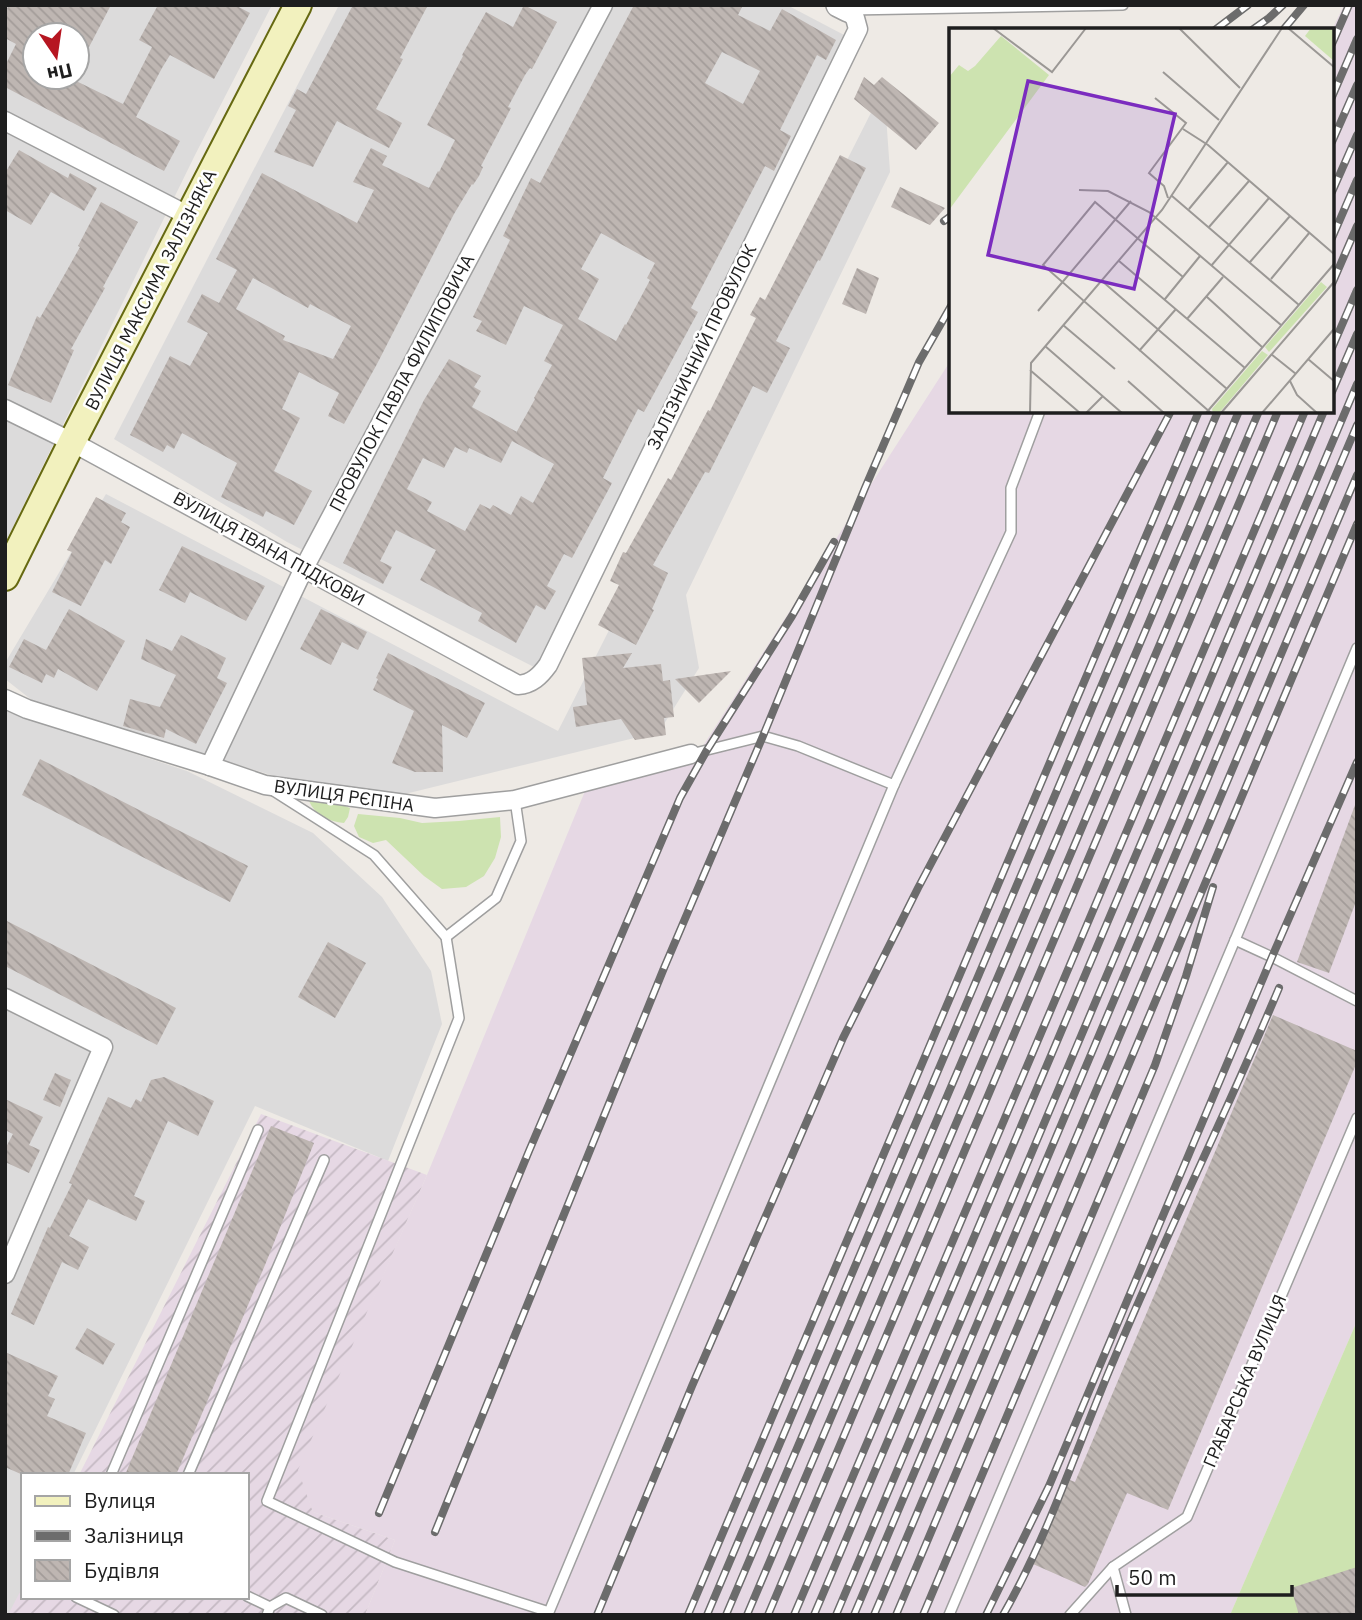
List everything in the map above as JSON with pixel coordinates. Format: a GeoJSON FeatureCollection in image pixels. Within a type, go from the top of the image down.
{"type":"FeatureCollection","features":[{"type":"Feature","properties":{"kind":"main road","name":"ВУЛИЦЯ МАКСИМА ЗАЛІЗНЯКА"},"geometry":{"type":"LineString","coordinates":[[5,577],[298,5]]}},
{"type":"Feature","properties":{"kind":"street","name":"ПРОВУЛОК ПАВЛА ФИЛИПОВИЧА"},"geometry":{"type":"LineString","coordinates":[[210,766],[304,568],[603,5]]}},
{"type":"Feature","properties":{"kind":"street","name":"ЗАЛІЗНИЧНИЙ ПРОВУЛОК"},"geometry":{"type":"LineString","coordinates":[[532,682],[548,665],[858,29],[855,18],[843,8]]}},
{"type":"Feature","properties":{"kind":"street"},"geometry":{"type":"LineString","coordinates":[[5,121],[189,216]]}},
{"type":"Feature","properties":{"kind":"street","name":"ВУЛИЦЯ ІВАНА ПІДКОВИ"},"geometry":{"type":"LineString","coordinates":[[5,409],[72,442],[518,685],[532,682]]}},
{"type":"Feature","properties":{"kind":"street","name":"ВУЛИЦЯ РЄПІНА"},"geometry":{"type":"LineString","coordinates":[[5,699],[27,709],[265,785],[435,808],[515,800],[691,754]]}},
{"type":"Feature","properties":{"kind":"street"},"geometry":{"type":"LineString","coordinates":[[5,998],[103,1047],[5,1274]]}},
{"type":"Feature","properties":{"kind":"lane"},"geometry":{"type":"LineString","coordinates":[[843,8],[1124,5]]}},
{"type":"Feature","properties":{"kind":"lane"},"geometry":{"type":"LineString","coordinates":[[265,785],[374,855],[446,937],[459,1018],[267,1501],[395,1562],[550,1612],[894,785],[1011,532],[1011,488],[1039,413]]}},
{"type":"Feature","properties":{"kind":"lane"},"geometry":{"type":"LineString","coordinates":[[949,1615],[1357,648]]}},
{"type":"Feature","properties":{"kind":"lane"},"geometry":{"type":"LineString","coordinates":[[691,754],[764,736],[799,746],[894,785]]}},
{"type":"Feature","properties":{"kind":"lane"},"geometry":{"type":"LineString","coordinates":[[446,937],[496,898],[521,841],[515,800]]}},
{"type":"Feature","properties":{"kind":"lane"},"geometry":{"type":"LineString","coordinates":[[1235,940],[1357,1001]]}},
{"type":"Feature","properties":{"kind":"lane","name":"ГРАБАРСЬКА ВУЛИЦЯ"},"geometry":{"type":"LineString","coordinates":[[1070,1615],[1113,1567],[1187,1517],[1357,1118]]}},
{"type":"Feature","properties":{"kind":"lane"},"geometry":{"type":"LineString","coordinates":[[112,1473],[258,1130]]}},
{"type":"Feature","properties":{"kind":"lane"},"geometry":{"type":"LineString","coordinates":[[189,1473],[324,1160]]}},
{"type":"Feature","properties":{"kind":"lane"},"geometry":{"type":"LineString","coordinates":[[1113,1567],[1126,1615]]}},
{"type":"Feature","properties":{"kind":"lane"},"geometry":{"type":"LineString","coordinates":[[248,1597],[268,1611],[286,1598],[322,1615]]}},
{"type":"Feature","properties":{"kind":"lane"},"geometry":{"type":"LineString","coordinates":[[80,1599],[114,1615]]}},
{"type":"Feature","properties":{"kind":"shaded area"},"geometry":{"type":"Polygon","coordinates":[[[5,5],[272,5],[195,155],[5,543],[5,5]]]}},
{"type":"Feature","properties":{"kind":"shaded area"},"geometry":{"type":"Polygon","coordinates":[[[339,5],[787,5],[846,36],[536,668],[287,542],[114,439],[339,5]]]}},
{"type":"Feature","properties":{"kind":"shaded area"},"geometry":{"type":"Polygon","coordinates":[[[1344,5],[1357,5],[1357,1321],[1230,1615],[365,1615],[395,1540],[313,1512],[298,1470],[427,1175],[590,779],[703,746],[949,363],[949,413],[1334,413],[1333,28],[1344,5]]]}},
{"type":"Feature","properties":{"kind":"shaded area"},"geometry":{"type":"Polygon","coordinates":[[[884,87],[890,172],[686,595],[699,668],[659,732],[364,804],[33,701],[5,679],[5,663],[106,494],[558,731],[884,87]]]}},
{"type":"Feature","properties":{"kind":"shaded area"},"geometry":{"type":"Polygon","coordinates":[[[5,711],[187,771],[313,833],[382,897],[431,971],[442,1024],[388,1161],[255,1106],[74,1473],[21,1473],[21,1599],[25,1599],[38,1615],[5,1615],[5,711]]]}},
{"type":"Feature","properties":{"kind":"shaded area"},"geometry":{"type":"Polygon","coordinates":[[[261,1114],[427,1175],[299,1470],[313,1512],[395,1540],[365,1615],[8,1615],[21,1590],[21,1599],[248,1599],[248,1473],[80,1473],[261,1114]]]}},
{"type":"Feature","properties":{"kind":"green space"},"geometry":{"type":"Polygon","coordinates":[[[317,800],[350,808],[344,823],[319,814],[309,801],[317,800]]]}},
{"type":"Feature","properties":{"kind":"green space"},"geometry":{"type":"Polygon","coordinates":[[[358,814],[422,823],[500,817],[501,837],[495,858],[484,876],[466,887],[442,889],[386,840],[373,843],[359,837],[354,826],[358,814]]]}},
{"type":"Feature","properties":{"kind":"green space"},"geometry":{"type":"Polygon","coordinates":[[[1357,1321],[1357,1615],[1230,1615],[1357,1321]]]}},
{"type":"Feature","properties":{"kind":"building"},"geometry":{"type":"Polygon","coordinates":[[[9,5],[111,5],[91,43],[91,21],[21,21],[21,91],[91,91],[91,88],[123,104],[152,47],[139,40],[158,5],[235,5],[250,13],[214,79],[170,55],[162,68],[136,117],[180,141],[164,171],[5,87],[5,66],[16,44],[5,38],[5,12],[9,5]]]}},
{"type":"Feature","properties":{"kind":"building"},"geometry":{"type":"Polygon","coordinates":[[[353,5],[428,5],[376,109],[402,123],[389,148],[337,121],[313,167],[274,152],[296,110],[288,106],[297,89],[306,94],[353,5]]]}},
{"type":"Feature","properties":{"kind":"building"},"geometry":{"type":"Polygon","coordinates":[[[524,5],[557,22],[508,107],[511,108],[481,166],[483,167],[479,176],[454,214],[344,424],[328,416],[339,393],[299,372],[282,409],[300,418],[274,471],[312,491],[294,525],[266,511],[263,517],[221,497],[237,463],[182,433],[174,449],[167,445],[163,452],[130,435],[170,356],[190,366],[208,333],[187,322],[202,294],[219,303],[237,270],[216,259],[262,173],[357,223],[374,190],[353,182],[371,148],[387,156],[382,165],[429,188],[455,140],[427,125],[462,55],[486,12],[513,27],[524,5]],[[253,278],[236,309],[285,336],[283,340],[333,359],[351,326],[310,304],[308,308],[253,278]]]}},
{"type":"Feature","properties":{"kind":"building"},"geometry":{"type":"Polygon","coordinates":[[[634,5],[743,5],[738,15],[770,31],[782,9],[836,40],[826,60],[817,55],[780,130],[791,136],[774,171],[765,166],[691,308],[698,312],[644,412],[638,409],[603,478],[612,483],[572,558],[564,554],[547,586],[556,591],[545,610],[536,605],[516,643],[478,621],[482,613],[420,580],[436,550],[396,530],[380,561],[392,567],[383,584],[343,563],[424,400],[449,359],[481,376],[474,387],[481,391],[472,407],[517,432],[552,365],[544,361],[563,325],[524,306],[506,345],[476,331],[482,321],[473,317],[510,240],[503,236],[531,178],[540,183],[634,5]],[[722,52],[705,83],[743,104],[760,71],[722,52]],[[601,233],[581,269],[599,279],[578,319],[616,341],[650,280],[647,278],[655,263],[601,233]],[[512,441],[501,463],[469,448],[467,453],[455,447],[444,468],[423,458],[407,489],[432,502],[427,511],[465,531],[480,504],[490,509],[493,505],[511,515],[521,496],[533,503],[554,464],[512,441]]]}},
{"type":"Feature","properties":{"kind":"building"},"geometry":{"type":"Polygon","coordinates":[[[864,77],[874,85],[882,77],[939,123],[916,150],[854,99],[864,77]]]}},
{"type":"Feature","properties":{"kind":"building"},"geometry":{"type":"Polygon","coordinates":[[[19,150],[68,178],[70,173],[97,188],[84,211],[51,192],[31,225],[5,210],[5,173],[19,150]]]}},
{"type":"Feature","properties":{"kind":"building"},"geometry":{"type":"Polygon","coordinates":[[[840,155],[866,168],[820,261],[818,260],[776,341],[790,348],[767,393],[753,386],[709,473],[705,472],[653,565],[668,573],[652,609],[654,610],[636,645],[598,625],[619,585],[610,581],[623,552],[626,553],[668,478],[671,480],[708,410],[710,411],[756,318],[750,315],[760,297],[765,300],[840,155]]]}},
{"type":"Feature","properties":{"kind":"building"},"geometry":{"type":"Polygon","coordinates":[[[900,187],[945,208],[930,225],[891,207],[900,187]]]}},
{"type":"Feature","properties":{"kind":"building"},"geometry":{"type":"Polygon","coordinates":[[[101,202],[138,222],[71,349],[74,350],[51,403],[8,385],[37,316],[40,318],[80,247],[78,246],[101,202]]]}},
{"type":"Feature","properties":{"kind":"building"},"geometry":{"type":"Polygon","coordinates":[[[857,268],[879,278],[866,314],[842,304],[857,268]]]}},
{"type":"Feature","properties":{"kind":"building"},"geometry":{"type":"Polygon","coordinates":[[[96,497],[126,513],[121,522],[130,527],[111,564],[105,560],[81,606],[52,592],[72,552],[67,550],[96,497]]]}},
{"type":"Feature","properties":{"kind":"building"},"geometry":{"type":"Polygon","coordinates":[[[182,546],[265,586],[246,621],[190,592],[185,603],[159,590],[182,546]]]}},
{"type":"Feature","properties":{"kind":"building"},"geometry":{"type":"Polygon","coordinates":[[[69,609],[125,641],[97,691],[58,669],[54,678],[46,674],[42,683],[9,667],[24,639],[46,650],[69,609]]]}},
{"type":"Feature","properties":{"kind":"building"},"geometry":{"type":"Polygon","coordinates":[[[321,609],[367,632],[358,650],[342,642],[331,665],[300,649],[321,609]]]}},
{"type":"Feature","properties":{"kind":"building"},"geometry":{"type":"Polygon","coordinates":[[[181,635],[226,658],[217,678],[227,683],[196,744],[166,729],[164,738],[123,726],[130,699],[160,707],[176,675],[141,659],[146,639],[172,651],[181,635]]]}},
{"type":"Feature","properties":{"kind":"building"},"geometry":{"type":"Polygon","coordinates":[[[388,653],[485,703],[467,738],[442,725],[443,772],[415,772],[392,763],[414,711],[373,690],[388,653]]]}},
{"type":"Feature","properties":{"kind":"building"},"geometry":{"type":"Polygon","coordinates":[[[632,653],[623,668],[661,664],[663,681],[670,680],[674,717],[664,718],[666,735],[635,740],[621,719],[576,727],[573,707],[587,705],[582,658],[632,653]]]}},
{"type":"Feature","properties":{"kind":"building"},"geometry":{"type":"Polygon","coordinates":[[[731,671],[699,703],[675,679],[731,671]]]}},
{"type":"Feature","properties":{"kind":"building"},"geometry":{"type":"Polygon","coordinates":[[[40,759],[248,866],[230,902],[22,795],[40,759]]]}},
{"type":"Feature","properties":{"kind":"building"},"geometry":{"type":"Polygon","coordinates":[[[1355,805],[1357,899],[1329,973],[1297,962],[1355,805]]]}},
{"type":"Feature","properties":{"kind":"building"},"geometry":{"type":"Polygon","coordinates":[[[5,920],[176,1008],[157,1045],[5,966],[5,920]]]}},
{"type":"Feature","properties":{"kind":"building"},"geometry":{"type":"Polygon","coordinates":[[[328,942],[366,963],[335,1018],[298,997],[328,942]]]}},
{"type":"Feature","properties":{"kind":"building"},"geometry":{"type":"Polygon","coordinates":[[[1273,1015],[1357,1051],[1357,1062],[1168,1510],[1127,1493],[1085,1587],[1033,1564],[1070,1480],[1075,1482],[1273,1015]]]}},
{"type":"Feature","properties":{"kind":"building"},"geometry":{"type":"Polygon","coordinates":[[[55,1073],[71,1080],[60,1107],[43,1100],[55,1073]]]}},
{"type":"Feature","properties":{"kind":"building"},"geometry":{"type":"Polygon","coordinates":[[[164,1077],[214,1101],[198,1136],[168,1121],[134,1196],[145,1201],[136,1221],[88,1199],[69,1236],[89,1247],[78,1270],[62,1262],[34,1325],[11,1314],[48,1227],[50,1228],[72,1184],[69,1183],[108,1097],[131,1108],[136,1099],[141,1102],[151,1080],[164,1077]]]}},
{"type":"Feature","properties":{"kind":"building"},"geometry":{"type":"Polygon","coordinates":[[[5,1099],[43,1117],[29,1145],[40,1150],[29,1173],[5,1162],[5,1149],[13,1134],[5,1130],[5,1099]]]}},
{"type":"Feature","properties":{"kind":"building"},"geometry":{"type":"Polygon","coordinates":[[[271,1126],[314,1143],[177,1473],[126,1473],[271,1126]]]}},
{"type":"Feature","properties":{"kind":"building"},"geometry":{"type":"Polygon","coordinates":[[[87,1328],[115,1344],[103,1365],[75,1349],[87,1328]]]}},
{"type":"Feature","properties":{"kind":"building"},"geometry":{"type":"Polygon","coordinates":[[[5,1352],[58,1376],[48,1396],[55,1399],[47,1416],[86,1433],[69,1473],[21,1474],[5,1467],[5,1352]]]}},
{"type":"Feature","properties":{"kind":"building"},"geometry":{"type":"Polygon","coordinates":[[[1357,1567],[1357,1615],[1299,1615],[1291,1588],[1357,1567]]]}},
{"type":"Feature","properties":{"kind":"railway"},"geometry":{"type":"LineString","coordinates":[[1218,28],[1248,5]]}},
{"type":"Feature","properties":{"kind":"railway"},"geometry":{"type":"LineString","coordinates":[[1255,28],[1283,5]]}},
{"type":"Feature","properties":{"kind":"railway"},"geometry":{"type":"LineString","coordinates":[[1285,28],[1304,5]]}},
{"type":"Feature","properties":{"kind":"railway"},"geometry":{"type":"LineString","coordinates":[[1334,39],[1349,5]]}},
{"type":"Feature","properties":{"kind":"railway"},"geometry":{"type":"LineString","coordinates":[[1334,92],[1357,39]]}},
{"type":"Feature","properties":{"kind":"railway"},"geometry":{"type":"LineString","coordinates":[[1334,137],[1357,85]]}},
{"type":"Feature","properties":{"kind":"railway"},"geometry":{"type":"LineString","coordinates":[[1334,187],[1357,135]]}},
{"type":"Feature","properties":{"kind":"railway"},"geometry":{"type":"LineString","coordinates":[[1334,233],[1357,180]]}},
{"type":"Feature","properties":{"kind":"railway"},"geometry":{"type":"LineString","coordinates":[[944,221],[949,217]]}},
{"type":"Feature","properties":{"kind":"railway"},"geometry":{"type":"LineString","coordinates":[[1334,279],[1357,226]]}},
{"type":"Feature","properties":{"kind":"railway"},"geometry":{"type":"LineString","coordinates":[[1334,343],[1357,290]]}},
{"type":"Feature","properties":{"kind":"railway"},"geometry":{"type":"LineString","coordinates":[[435,1532],[664,968],[865,488],[919,362],[949,310]]}},
{"type":"Feature","properties":{"kind":"railway"},"geometry":{"type":"LineString","coordinates":[[1334,387],[1357,334]]}},
{"type":"Feature","properties":{"kind":"railway"},"geometry":{"type":"LineString","coordinates":[[836,1615],[1357,384]]}},
{"type":"Feature","properties":{"kind":"railway"},"geometry":{"type":"LineString","coordinates":[[597,1615],[692,1386],[843,1038],[918,888],[1170,413]]}},
{"type":"Feature","properties":{"kind":"railway"},"geometry":{"type":"LineString","coordinates":[[688,1615],[1198,413]]}},
{"type":"Feature","properties":{"kind":"railway"},"geometry":{"type":"LineString","coordinates":[[707,1615],[1217,413]]}},
{"type":"Feature","properties":{"kind":"railway"},"geometry":{"type":"LineString","coordinates":[[726,1615],[1238,413]]}},
{"type":"Feature","properties":{"kind":"railway"},"geometry":{"type":"LineString","coordinates":[[747,1615],[1258,413]]}},
{"type":"Feature","properties":{"kind":"railway"},"geometry":{"type":"LineString","coordinates":[[768,1615],[1277,413]]}},
{"type":"Feature","properties":{"kind":"railway"},"geometry":{"type":"LineString","coordinates":[[794,1615],[1304,413]]}},
{"type":"Feature","properties":{"kind":"railway"},"geometry":{"type":"LineString","coordinates":[[814,1615],[1323,413]]}},
{"type":"Feature","properties":{"kind":"railway"},"geometry":{"type":"LineString","coordinates":[[854,1615],[1357,425]]}},
{"type":"Feature","properties":{"kind":"railway"},"geometry":{"type":"LineString","coordinates":[[874,1615],[1357,475]]}},
{"type":"Feature","properties":{"kind":"railway"},"geometry":{"type":"LineString","coordinates":[[896,1615],[1357,524]]}},
{"type":"Feature","properties":{"kind":"railway"},"geometry":{"type":"LineString","coordinates":[[379,1513],[529,1151],[680,798],[707,750],[792,616],[834,542]]}},
{"type":"Feature","properties":{"kind":"railway"},"geometry":{"type":"LineString","coordinates":[[986,1615],[1049,1486],[1357,762]]}},
{"type":"Feature","properties":{"kind":"railway"},"geometry":{"type":"LineString","coordinates":[[923,1615],[1155,1065],[1213,887]]}},
{"type":"Feature","properties":{"kind":"railway"},"geometry":{"type":"LineString","coordinates":[[1003,1615],[1035,1552],[1135,1310],[1279,988]]}}]}
